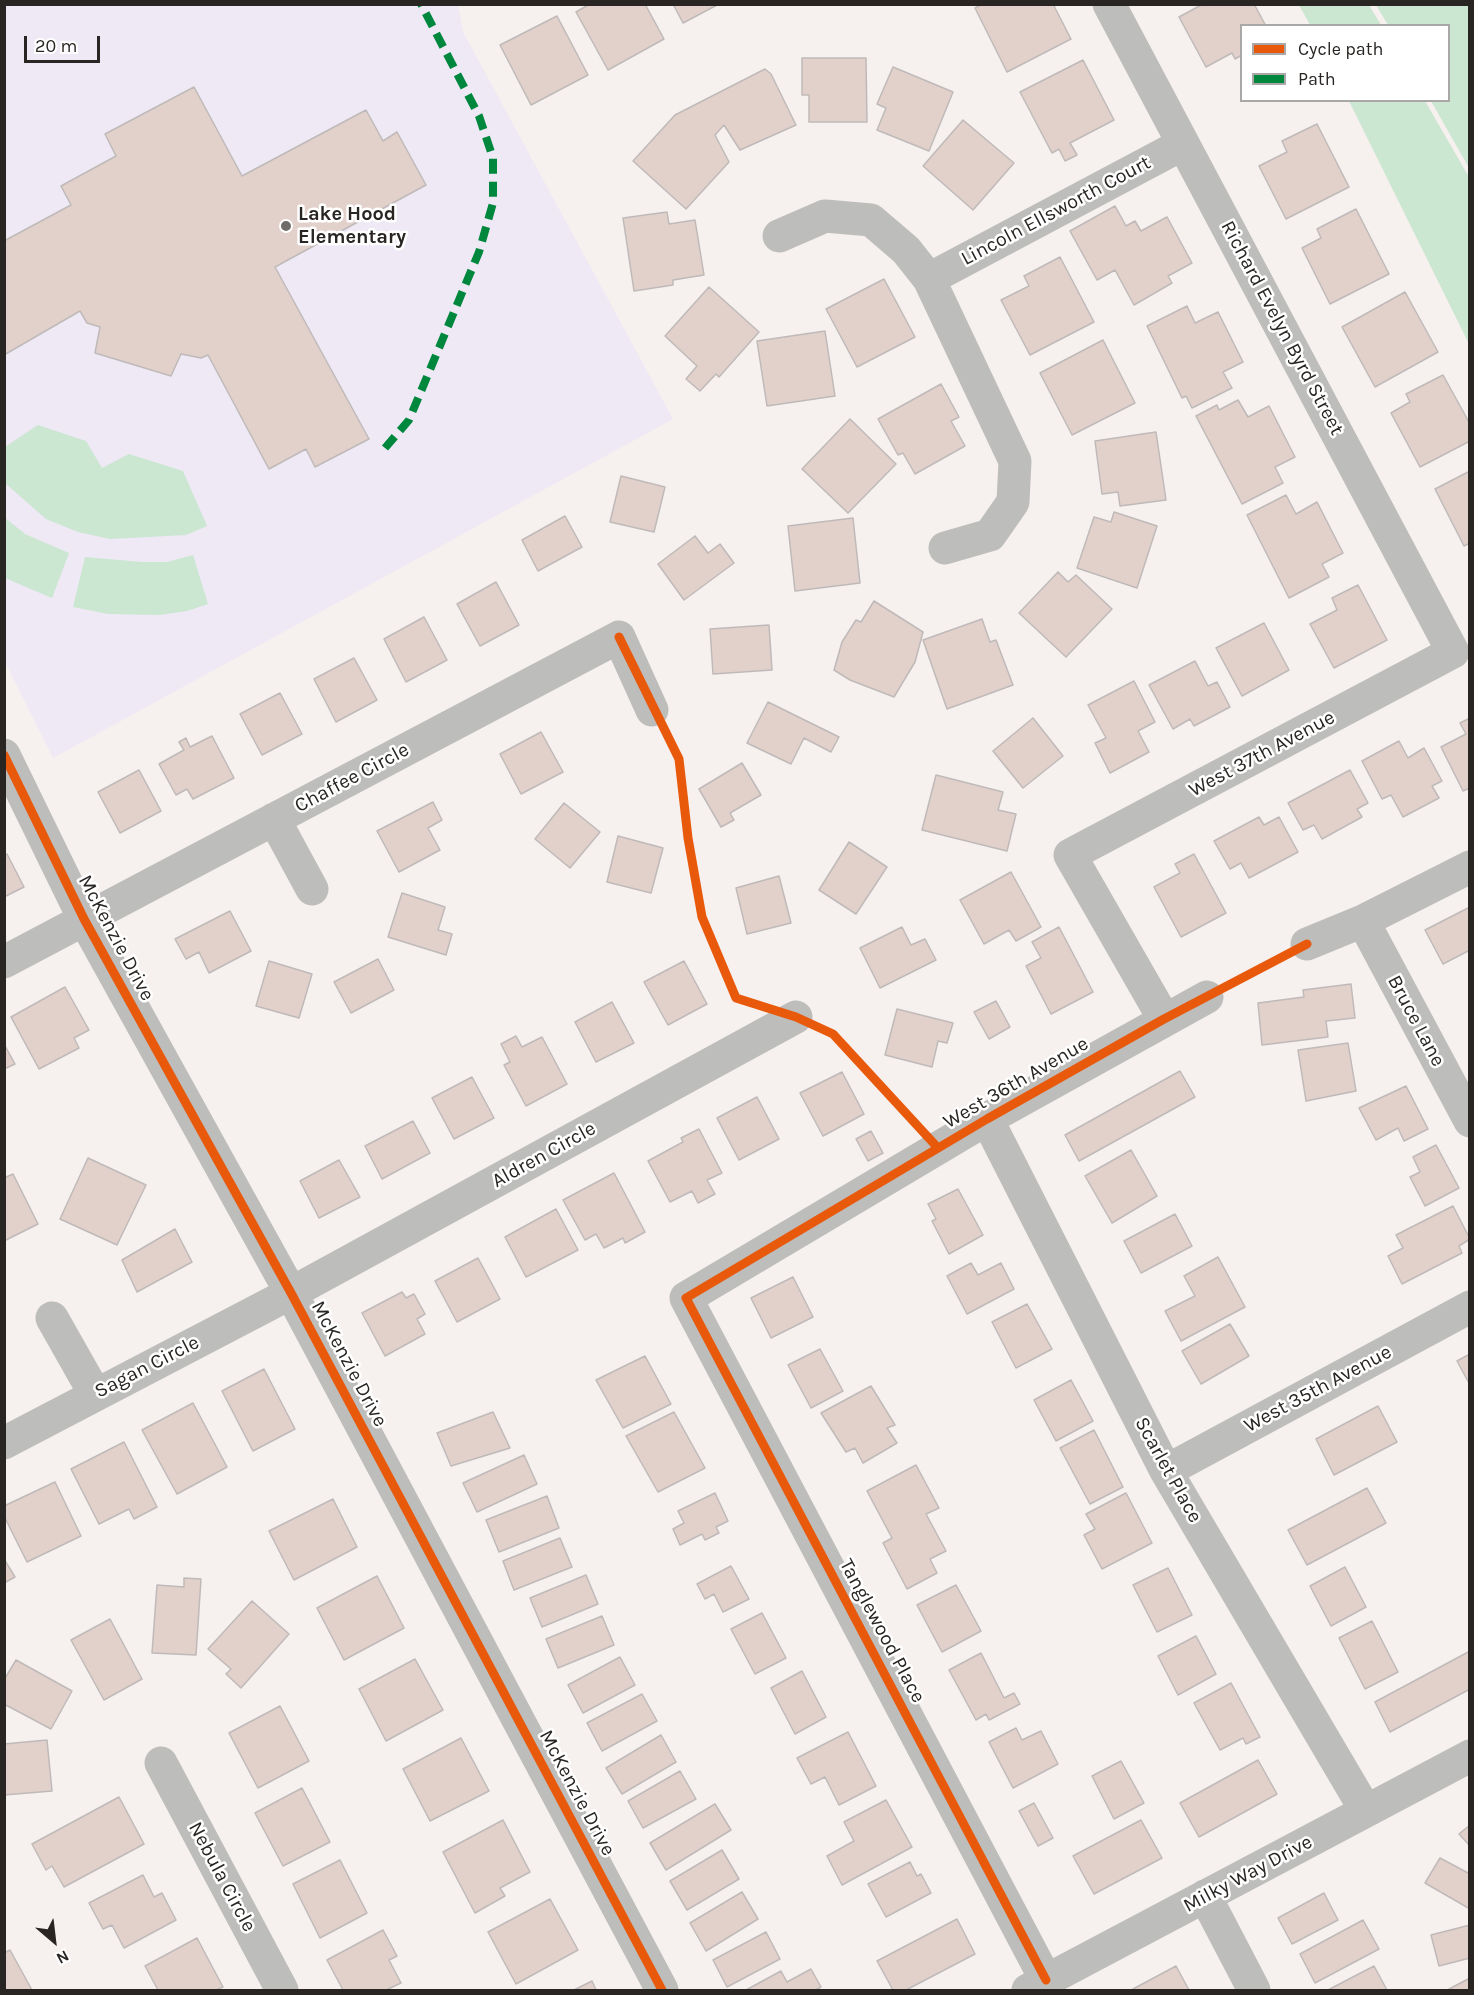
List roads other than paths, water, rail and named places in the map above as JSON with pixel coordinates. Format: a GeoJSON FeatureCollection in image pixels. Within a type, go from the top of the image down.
{"type":"FeatureCollection","features":[{"type":"Feature","properties":{"kind":"street","name":"Richard Evelyn Byrd Street"},"geometry":{"type":"LineString","coordinates":[[1109,4],[1453,652]]}},
{"type":"Feature","properties":{"kind":"street","name":"Lincoln Ellsworth Court"},"geometry":{"type":"LineString","coordinates":[[929,279],[1183,144]]}},
{"type":"Feature","properties":{"kind":"street"},"geometry":{"type":"LineString","coordinates":[[779,236],[825,216],[870,220],[906,250],[929,279],[1015,461],[1013,502],[990,535],[945,548]]}},
{"type":"Feature","properties":{"kind":"street","name":"Chaffee Circle"},"geometry":{"type":"LineString","coordinates":[[4,962],[619,636],[652,710]]}},
{"type":"Feature","properties":{"kind":"street","name":"West 37th Avenue"},"geometry":{"type":"LineString","coordinates":[[1164,1019],[1070,855],[1453,652]]}},
{"type":"Feature","properties":{"kind":"street","name":"McKenzie Drive"},"geometry":{"type":"LineString","coordinates":[[4,755],[84,920],[291,1293],[662,1990]]}},
{"type":"Feature","properties":{"kind":"street"},"geometry":{"type":"LineString","coordinates":[[274,819],[312,889]]}},
{"type":"Feature","properties":{"kind":"street"},"geometry":{"type":"LineString","coordinates":[[1307,944],[1363,921],[1470,867]]}},
{"type":"Feature","properties":{"kind":"street","name":"Bruce Lane"},"geometry":{"type":"LineString","coordinates":[[1363,921],[1470,1121]]}},
{"type":"Feature","properties":{"kind":"street","name":"West 36th Avenue"},"geometry":{"type":"LineString","coordinates":[[686,1298],[987,1119],[1207,996]]}},
{"type":"Feature","properties":{"kind":"street","name":"Aldren Circle"},"geometry":{"type":"LineString","coordinates":[[291,1293],[796,1017]]}},
{"type":"Feature","properties":{"kind":"street","name":"Scarlet Place"},"geometry":{"type":"LineString","coordinates":[[987,1119],[1167,1471],[1366,1811]]}},
{"type":"Feature","properties":{"kind":"street","name":"Sagan Circle"},"geometry":{"type":"LineString","coordinates":[[4,1443],[291,1293]]}},
{"type":"Feature","properties":{"kind":"street","name":"Tanglewood Place"},"geometry":{"type":"LineString","coordinates":[[686,1298],[1036,1985]]}},
{"type":"Feature","properties":{"kind":"street","name":"West 35th Avenue"},"geometry":{"type":"LineString","coordinates":[[1167,1471],[1470,1307]]}},
{"type":"Feature","properties":{"kind":"street"},"geometry":{"type":"LineString","coordinates":[[52,1318],[95,1394]]}},
{"type":"Feature","properties":{"kind":"street","name":"Milky Way Drive"},"geometry":{"type":"LineString","coordinates":[[1036,1985],[1470,1756]]}},
{"type":"Feature","properties":{"kind":"street","name":"Nebula Circle"},"geometry":{"type":"LineString","coordinates":[[161,1763],[282,1990]]}},
{"type":"Feature","properties":{"kind":"street"},"geometry":{"type":"LineString","coordinates":[[1205,1896],[1254,1990]]}},
{"type":"Feature","properties":{"kind":"place","name":"Lake Hood Elementary"},"geometry":{"type":"Point","coordinates":[286,226]}}]}
